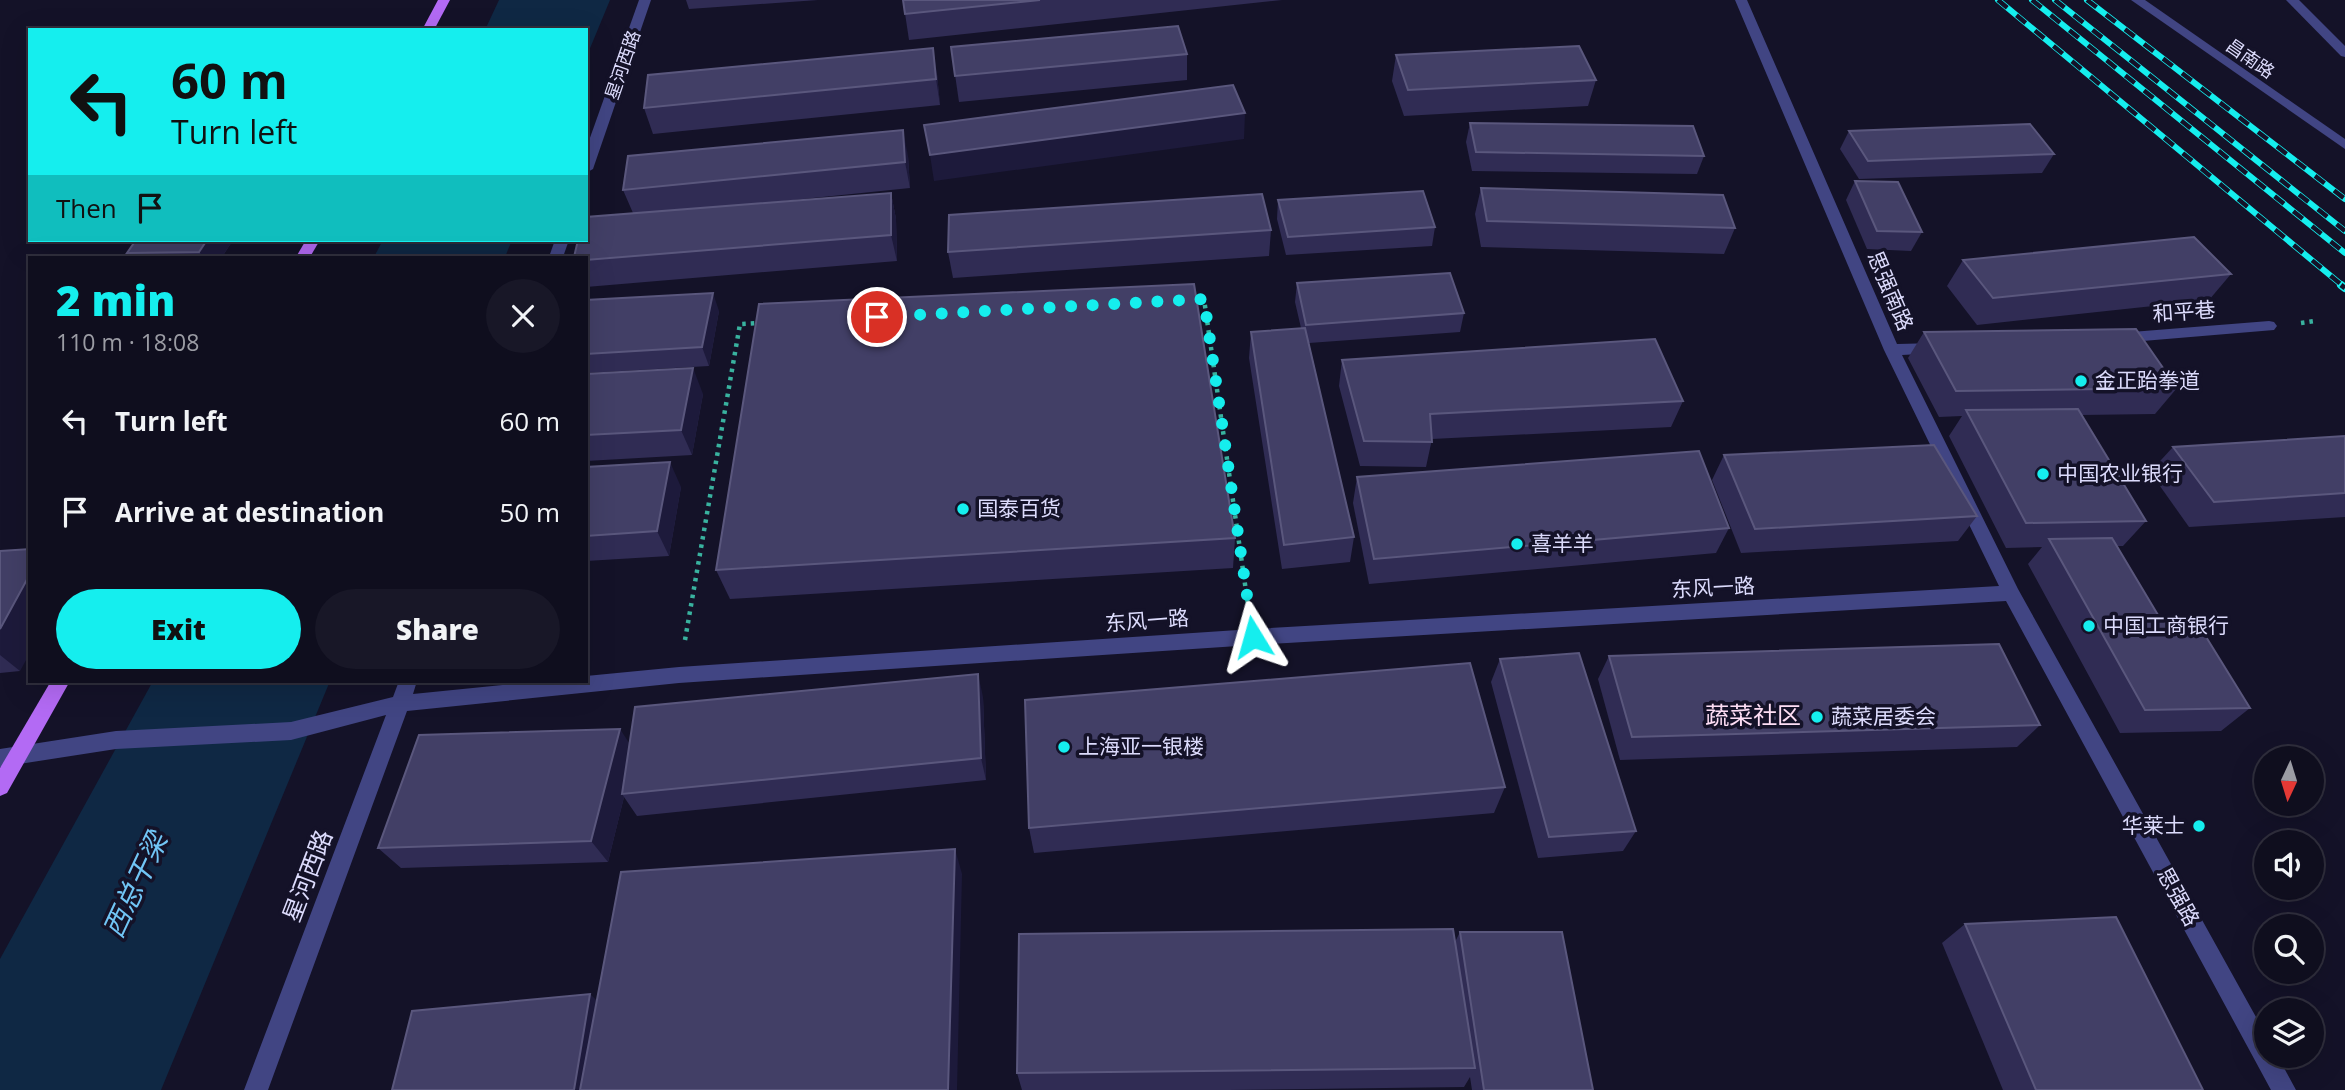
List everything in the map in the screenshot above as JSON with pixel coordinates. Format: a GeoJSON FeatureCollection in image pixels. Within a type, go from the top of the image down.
{"type":"FeatureCollection","features":[{"type":"Feature","properties":{"kind":"main road"},"geometry":{"type":"LineString","coordinates":[[429,28],[444,0]]}},
{"type":"Feature","properties":{"kind":"main road"},"geometry":{"type":"LineString","coordinates":[[0,787],[9,758],[60,683]]}},
{"type":"Feature","properties":{"kind":"street","name":"星河西路"},"geometry":{"type":"LineString","coordinates":[[588,163],[645,0]]}},
{"type":"Feature","properties":{"kind":"street","name":"思强南路"},"geometry":{"type":"LineString","coordinates":[[1741,0],[1892,350],[2011,593]]}},
{"type":"Feature","properties":{"kind":"street","name":"昌南路"},"geometry":{"type":"LineString","coordinates":[[2137,0],[2345,145]]}},
{"type":"Feature","properties":{"kind":"street"},"geometry":{"type":"LineString","coordinates":[[2292,0],[2345,53]]}},
{"type":"Feature","properties":{"kind":"street","name":"和平巷"},"geometry":{"type":"LineString","coordinates":[[2096,339],[2269,326]]}},
{"type":"Feature","properties":{"kind":"street"},"geometry":{"type":"LineString","coordinates":[[1892,350],[1961,347]]}},
{"type":"Feature","properties":{"kind":"street","name":"东风一路"},"geometry":{"type":"LineString","coordinates":[[9,758],[116,740],[291,731],[401,703],[679,675],[1253,637],[2011,593]]}},
{"type":"Feature","properties":{"kind":"street","name":"思强路"},"geometry":{"type":"LineString","coordinates":[[2011,593],[2284,1090]]}},
{"type":"Feature","properties":{"kind":"street","name":"星河西路"},"geometry":{"type":"LineString","coordinates":[[256,1090],[407,683]]}},
{"type":"Feature","properties":{"kind":"path"},"geometry":{"type":"LineString","coordinates":[[1190,300],[1204,299],[1253,637]]}},
{"type":"Feature","properties":{"kind":"path"},"geometry":{"type":"LineString","coordinates":[[679,675],[740,324],[768,323]]}},
{"type":"Feature","properties":{"kind":"water"},"geometry":{"type":"Polygon","coordinates":[[[499,0],[610,0],[588,53],[588,28],[486,28],[499,0]]]}},
{"type":"Feature","properties":{"kind":"water"},"geometry":{"type":"Polygon","coordinates":[[[382,242],[511,242],[505,256],[375,256],[382,242]]]}},
{"type":"Feature","properties":{"kind":"water","name":"西总干梁"},"geometry":{"type":"Polygon","coordinates":[[[152,683],[329,683],[161,1090],[0,1090],[0,959],[152,683]]]}},
{"type":"Feature","properties":{"kind":"building"},"geometry":{"type":"Polygon","coordinates":[[[903,0],[1040,0],[905,14],[903,0]]]}},
{"type":"Feature","properties":{"kind":"building"},"geometry":{"type":"Polygon","coordinates":[[[1178,26],[1187,54],[955,76],[951,47],[1178,26]]]}},
{"type":"Feature","properties":{"kind":"building"},"geometry":{"type":"Polygon","coordinates":[[[1579,46],[1596,80],[1408,90],[1396,55],[1579,46]]]}},
{"type":"Feature","properties":{"kind":"building"},"geometry":{"type":"Polygon","coordinates":[[[933,48],[936,79],[644,108],[648,75],[933,48]]]}},
{"type":"Feature","properties":{"kind":"building"},"geometry":{"type":"Polygon","coordinates":[[[1233,85],[1245,113],[930,155],[924,125],[1233,85]]]}},
{"type":"Feature","properties":{"kind":"building"},"geometry":{"type":"Polygon","coordinates":[[[1470,123],[1693,126],[1704,156],[1476,152],[1470,123]]]}},
{"type":"Feature","properties":{"kind":"building"},"geometry":{"type":"Polygon","coordinates":[[[2030,124],[2054,154],[1868,161],[1849,131],[2030,124]]]}},
{"type":"Feature","properties":{"kind":"building"},"geometry":{"type":"Polygon","coordinates":[[[903,130],[905,162],[623,190],[628,156],[903,130]]]}},
{"type":"Feature","properties":{"kind":"building"},"geometry":{"type":"Polygon","coordinates":[[[1855,181],[1898,182],[1922,232],[1877,231],[1855,181]]]}},
{"type":"Feature","properties":{"kind":"building"},"geometry":{"type":"Polygon","coordinates":[[[1481,188],[1723,195],[1735,228],[1487,221],[1481,188]]]}},
{"type":"Feature","properties":{"kind":"building"},"geometry":{"type":"Polygon","coordinates":[[[1423,191],[1435,227],[1288,237],[1278,200],[1423,191]]]}},
{"type":"Feature","properties":{"kind":"building"},"geometry":{"type":"Polygon","coordinates":[[[891,193],[891,235],[588,260],[588,256],[574,256],[578,242],[588,242],[588,217],[891,193]]]}},
{"type":"Feature","properties":{"kind":"building"},"geometry":{"type":"Polygon","coordinates":[[[1262,194],[1271,230],[948,252],[949,215],[1262,194]]]}},
{"type":"Feature","properties":{"kind":"building"},"geometry":{"type":"Polygon","coordinates":[[[2194,237],[2231,274],[1993,298],[1963,260],[2194,237]]]}},
{"type":"Feature","properties":{"kind":"building"},"geometry":{"type":"Polygon","coordinates":[[[135,242],[206,242],[199,252],[127,253],[135,242]]]}},
{"type":"Feature","properties":{"kind":"building"},"geometry":{"type":"Polygon","coordinates":[[[1450,273],[1464,313],[1306,325],[1297,283],[1450,273]]]}},
{"type":"Feature","properties":{"kind":"building"},"geometry":{"type":"Polygon","coordinates":[[[1194,284],[1235,538],[716,570],[759,304],[1194,284]]]}},
{"type":"Feature","properties":{"kind":"building"},"geometry":{"type":"Polygon","coordinates":[[[713,293],[702,347],[588,354],[588,300],[713,293]]]}},
{"type":"Feature","properties":{"kind":"building"},"geometry":{"type":"Polygon","coordinates":[[[1305,328],[1354,537],[1284,545],[1251,332],[1305,328]]]}},
{"type":"Feature","properties":{"kind":"building"},"geometry":{"type":"Polygon","coordinates":[[[2136,329],[2177,388],[1956,391],[1924,332],[2136,329]]]}},
{"type":"Feature","properties":{"kind":"building"},"geometry":{"type":"Polygon","coordinates":[[[1655,339],[1683,401],[1430,414],[1432,442],[1364,441],[1342,360],[1655,339]]]}},
{"type":"Feature","properties":{"kind":"building"},"geometry":{"type":"Polygon","coordinates":[[[693,368],[681,430],[588,435],[588,374],[693,368]]]}},
{"type":"Feature","properties":{"kind":"building"},"geometry":{"type":"Polygon","coordinates":[[[2078,409],[2146,521],[2026,523],[1966,410],[2078,409]]]}},
{"type":"Feature","properties":{"kind":"building"},"geometry":{"type":"Polygon","coordinates":[[[2345,436],[2345,493],[2214,502],[2173,447],[2345,436]]]}},
{"type":"Feature","properties":{"kind":"building"},"geometry":{"type":"Polygon","coordinates":[[[1934,445],[1977,516],[1755,529],[1724,455],[1934,445]]]}},
{"type":"Feature","properties":{"kind":"building"},"geometry":{"type":"Polygon","coordinates":[[[1699,451],[1729,528],[1374,559],[1357,477],[1699,451]]]}},
{"type":"Feature","properties":{"kind":"building"},"geometry":{"type":"Polygon","coordinates":[[[670,462],[657,531],[588,536],[588,467],[670,462]]]}},
{"type":"Feature","properties":{"kind":"building"},"geometry":{"type":"Polygon","coordinates":[[[2112,538],[2161,620],[2195,619],[2250,708],[2145,710],[2049,539],[2112,538]]]}},
{"type":"Feature","properties":{"kind":"building"},"geometry":{"type":"Polygon","coordinates":[[[28,549],[28,578],[0,629],[0,551],[28,549]]]}},
{"type":"Feature","properties":{"kind":"building"},"geometry":{"type":"Polygon","coordinates":[[[1999,644],[2040,725],[1632,737],[1609,656],[1999,644]]]}},
{"type":"Feature","properties":{"kind":"building"},"geometry":{"type":"Polygon","coordinates":[[[1579,653],[1636,831],[1549,837],[1500,659],[1579,653]]]}},
{"type":"Feature","properties":{"kind":"building"},"geometry":{"type":"Polygon","coordinates":[[[1470,663],[1505,787],[1029,828],[1025,700],[1470,663]]]}},
{"type":"Feature","properties":{"kind":"building"},"geometry":{"type":"Polygon","coordinates":[[[978,674],[981,758],[622,794],[635,707],[978,674]]]}},
{"type":"Feature","properties":{"kind":"building"},"geometry":{"type":"Polygon","coordinates":[[[620,729],[591,841],[378,848],[419,735],[620,729]]]}},
{"type":"Feature","properties":{"kind":"building"},"geometry":{"type":"Polygon","coordinates":[[[955,849],[948,1090],[580,1090],[621,872],[955,849]]]}},
{"type":"Feature","properties":{"kind":"building"},"geometry":{"type":"Polygon","coordinates":[[[2116,917],[2203,1090],[2036,1090],[1965,924],[2116,917]]]}},
{"type":"Feature","properties":{"kind":"building"},"geometry":{"type":"Polygon","coordinates":[[[1453,929],[1475,1068],[1017,1073],[1019,934],[1453,929]]]}},
{"type":"Feature","properties":{"kind":"building"},"geometry":{"type":"Polygon","coordinates":[[[1460,932],[1562,932],[1593,1090],[1484,1090],[1460,932]]]}},
{"type":"Feature","properties":{"kind":"building"},"geometry":{"type":"Polygon","coordinates":[[[590,994],[574,1090],[392,1090],[412,1011],[590,994]]]}},
{"type":"Feature","properties":{"kind":"railway"},"geometry":{"type":"LineString","coordinates":[[1998,0],[2343,286]]}},
{"type":"Feature","properties":{"kind":"railway"},"geometry":{"type":"LineString","coordinates":[[2032,0],[2345,253]]}},
{"type":"Feature","properties":{"kind":"railway"},"geometry":{"type":"LineString","coordinates":[[2055,0],[2345,231]]}},
{"type":"Feature","properties":{"kind":"railway"},"geometry":{"type":"LineString","coordinates":[[2087,0],[2345,199]]}},
{"type":"Feature","properties":{"kind":"railway"},"geometry":{"type":"LineString","coordinates":[[2341,285],[2345,288]]}},
{"type":"Feature","properties":{"kind":"place","name":"金正跆拳道"},"geometry":{"type":"Point","coordinates":[2081,381]}},
{"type":"Feature","properties":{"kind":"place","name":"中国农业银行"},"geometry":{"type":"Point","coordinates":[2043,474]}},
{"type":"Feature","properties":{"kind":"place","name":"国泰百货"},"geometry":{"type":"Point","coordinates":[963,509]}},
{"type":"Feature","properties":{"kind":"place","name":"喜羊羊"},"geometry":{"type":"Point","coordinates":[1517,544]}},
{"type":"Feature","properties":{"kind":"place","name":"中国工商银行"},"geometry":{"type":"Point","coordinates":[2089,626]}},
{"type":"Feature","properties":{"kind":"place","name":"蔬菜居委会"},"geometry":{"type":"Point","coordinates":[1817,717]}},
{"type":"Feature","properties":{"kind":"place","name":"上海亚一银楼"},"geometry":{"type":"Point","coordinates":[1064,747]}},
{"type":"Feature","properties":{"kind":"place","name":"华莱士"},"geometry":{"type":"Point","coordinates":[2199,826]}},
{"type":"Feature","properties":{"kind":"district","name":"蔬菜社区"},"geometry":{"type":"Point","coordinates":[1753,716]}},
{"type":"Feature","properties":{"kind":"route"},"geometry":{"type":"LineString","coordinates":[[877,317],[1204,299],[1253,637]]}}]}
